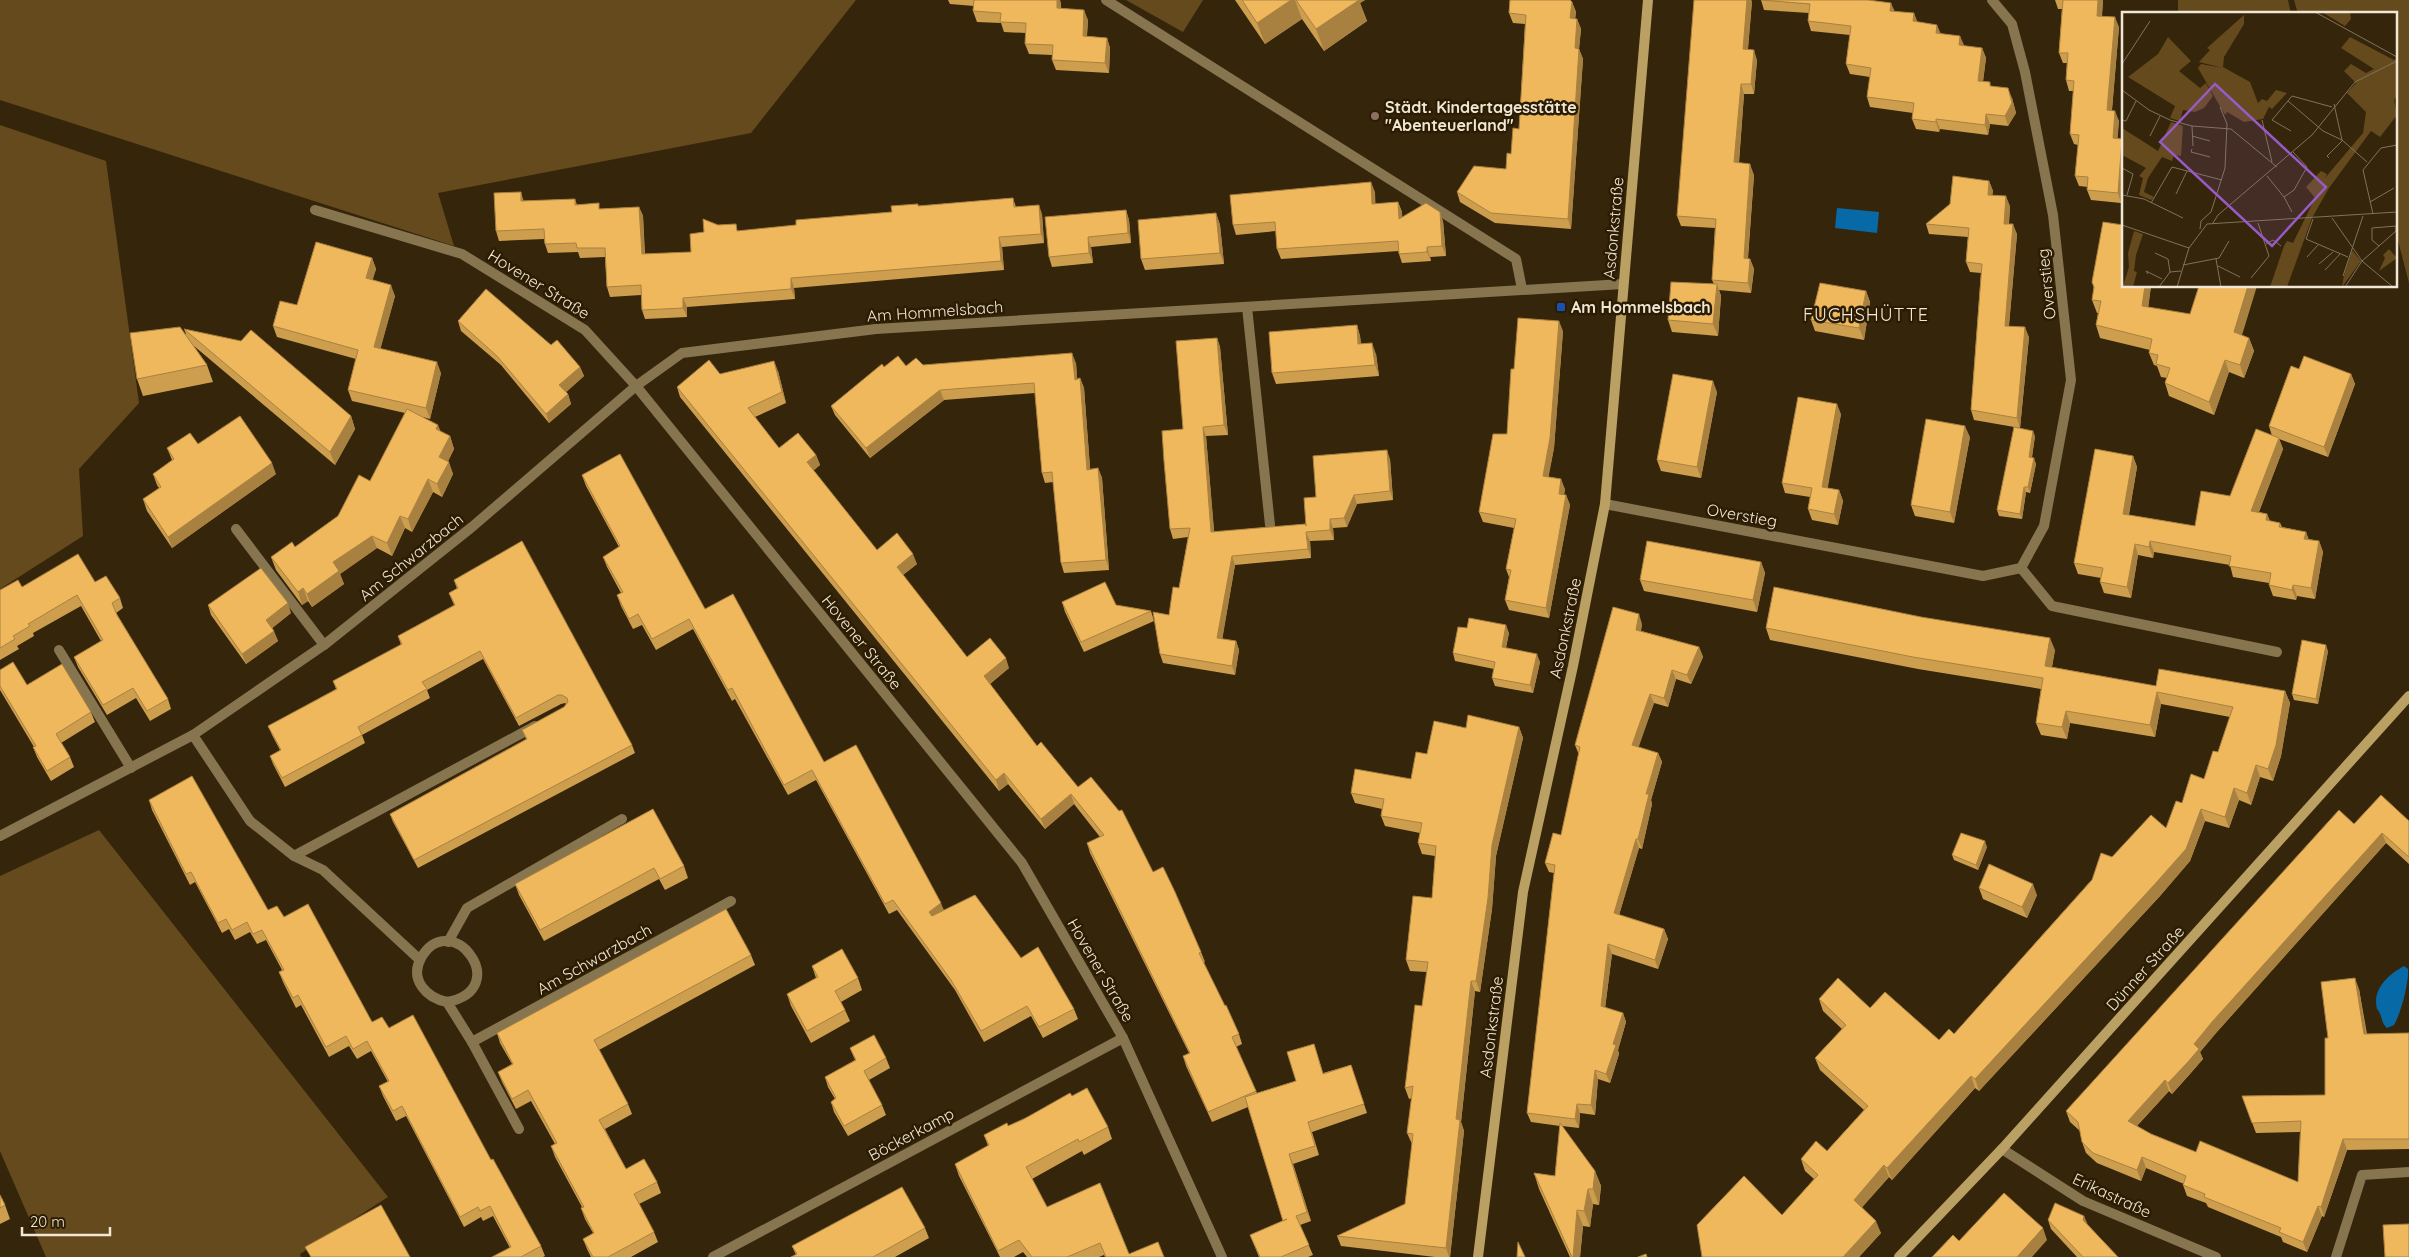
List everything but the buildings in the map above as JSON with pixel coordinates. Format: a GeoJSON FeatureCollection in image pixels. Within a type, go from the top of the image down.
{"type":"FeatureCollection","features":[{"type":"Feature","properties":{"kind":"street"},"geometry":{"type":"LineString","coordinates":[[1106,0],[1516,259],[1522,290]]}},
{"type":"Feature","properties":{"kind":"street","name":"Asdonkstraße"},"geometry":{"type":"LineString","coordinates":[[1478,1257],[1523,892],[1573,666],[1605,504],[1648,0]]}},
{"type":"Feature","properties":{"kind":"street","name":"Overstieg"},"geometry":{"type":"LineString","coordinates":[[1605,504],[1982,576],[2021,568],[2044,526],[2071,380],[2053,215],[2026,72],[2012,24],[1992,0]]}},
{"type":"Feature","properties":{"kind":"street","name":"Hovener Straße"},"geometry":{"type":"LineString","coordinates":[[315,210],[462,254],[585,330],[636,386],[1022,863],[1123,1038],[1222,1257]]}},
{"type":"Feature","properties":{"kind":"street","name":"Am Hommelsbach"},"geometry":{"type":"LineString","coordinates":[[636,386],[682,353],[876,329],[1623,284]]}},
{"type":"Feature","properties":{"kind":"street"},"geometry":{"type":"LineString","coordinates":[[1247,307],[1270,525]]}},
{"type":"Feature","properties":{"kind":"street","name":"Am Schwarzbach"},"geometry":{"type":"LineString","coordinates":[[0,836],[193,736],[324,645],[472,527],[636,386]]}},
{"type":"Feature","properties":{"kind":"street"},"geometry":{"type":"LineString","coordinates":[[236,529],[324,645]]}},
{"type":"Feature","properties":{"kind":"street"},"geometry":{"type":"LineString","coordinates":[[2021,568],[2052,606],[2277,652]]}},
{"type":"Feature","properties":{"kind":"street"},"geometry":{"type":"LineString","coordinates":[[59,650],[132,768]]}},
{"type":"Feature","properties":{"kind":"street","name":"Dünner Straße"},"geometry":{"type":"LineString","coordinates":[[1899,1257],[2002,1149],[2409,696]]}},
{"type":"Feature","properties":{"kind":"street"},"geometry":{"type":"LineString","coordinates":[[294,856],[546,720]]}},
{"type":"Feature","properties":{"kind":"street"},"geometry":{"type":"LineString","coordinates":[[193,736],[250,821],[294,856],[323,870],[420,960]]}},
{"type":"Feature","properties":{"kind":"street"},"geometry":{"type":"LineString","coordinates":[[448,942],[467,908],[622,818]]}},
{"type":"Feature","properties":{"kind":"street","name":"Am Schwarzbach"},"geometry":{"type":"LineString","coordinates":[[472,1042],[731,901]]}},
{"type":"Feature","properties":{"kind":"street"},"geometry":{"type":"LineString","coordinates":[[448,942],[459,944],[469,951],[476,960],[478,972],[475,984],[469,993],[459,1000],[447,1002],[436,1000],[426,993],[418,978],[420,960],[426,950],[436,944],[448,942]]}},
{"type":"Feature","properties":{"kind":"street"},"geometry":{"type":"LineString","coordinates":[[447,1002],[472,1042],[519,1129]]}},
{"type":"Feature","properties":{"kind":"street","name":"Böckerkamp"},"geometry":{"type":"LineString","coordinates":[[713,1257],[1123,1038]]}},
{"type":"Feature","properties":{"kind":"street","name":"Erikastraße"},"geometry":{"type":"LineString","coordinates":[[2002,1149],[2083,1201],[2216,1257]]}},
{"type":"Feature","properties":{"kind":"street"},"geometry":{"type":"LineString","coordinates":[[2336,1257],[2362,1175],[2409,1172]]}},
{"type":"Feature","properties":{"kind":"shaded area"},"geometry":{"type":"Polygon","coordinates":[[[0,0],[856,0],[751,133],[438,193],[454,246],[0,100],[0,0]]]}},
{"type":"Feature","properties":{"kind":"shaded area"},"geometry":{"type":"Polygon","coordinates":[[[1126,0],[1203,0],[1183,32],[1126,0]]]}},
{"type":"Feature","properties":{"kind":"shaded area"},"geometry":{"type":"Polygon","coordinates":[[[2178,0],[2288,0],[2291,12],[2178,12],[2178,0]]]}},
{"type":"Feature","properties":{"kind":"shaded area"},"geometry":{"type":"Polygon","coordinates":[[[2294,0],[2409,0],[2409,283],[2396,233],[2396,12],[2297,12],[2294,0]]]}},
{"type":"Feature","properties":{"kind":"shaded area"},"geometry":{"type":"Polygon","coordinates":[[[0,125],[106,161],[139,403],[79,469],[83,536],[0,589],[0,125]]]}},
{"type":"Feature","properties":{"kind":"shaded area"},"geometry":{"type":"Polygon","coordinates":[[[99,830],[388,1197],[300,1254],[301,1257],[46,1257],[0,1151],[0,876],[99,830]]]}},
{"type":"Feature","properties":{"kind":"water"},"geometry":{"type":"Polygon","coordinates":[[[1837,208],[1879,212],[1877,233],[1835,228],[1837,208]]]}},
{"type":"Feature","properties":{"kind":"water"},"geometry":{"type":"Polygon","coordinates":[[[2404,966],[2408,969],[2404,998],[2394,1025],[2387,1028],[2377,1009],[2377,995],[2387,978],[2404,966]]]}},
{"type":"Feature","properties":{"kind":"place","name":"Städt. Kindertagesstätte \"Abenteuerland\""},"geometry":{"type":"Point","coordinates":[1375,116]}},
{"type":"Feature","properties":{"kind":"place","name":"Am Hommelsbach"},"geometry":{"type":"Point","coordinates":[1561,307]}},
{"type":"Feature","properties":{"kind":"district","name":"FUCHSHÜTTE"},"geometry":{"type":"Point","coordinates":[1866,314]}}]}
